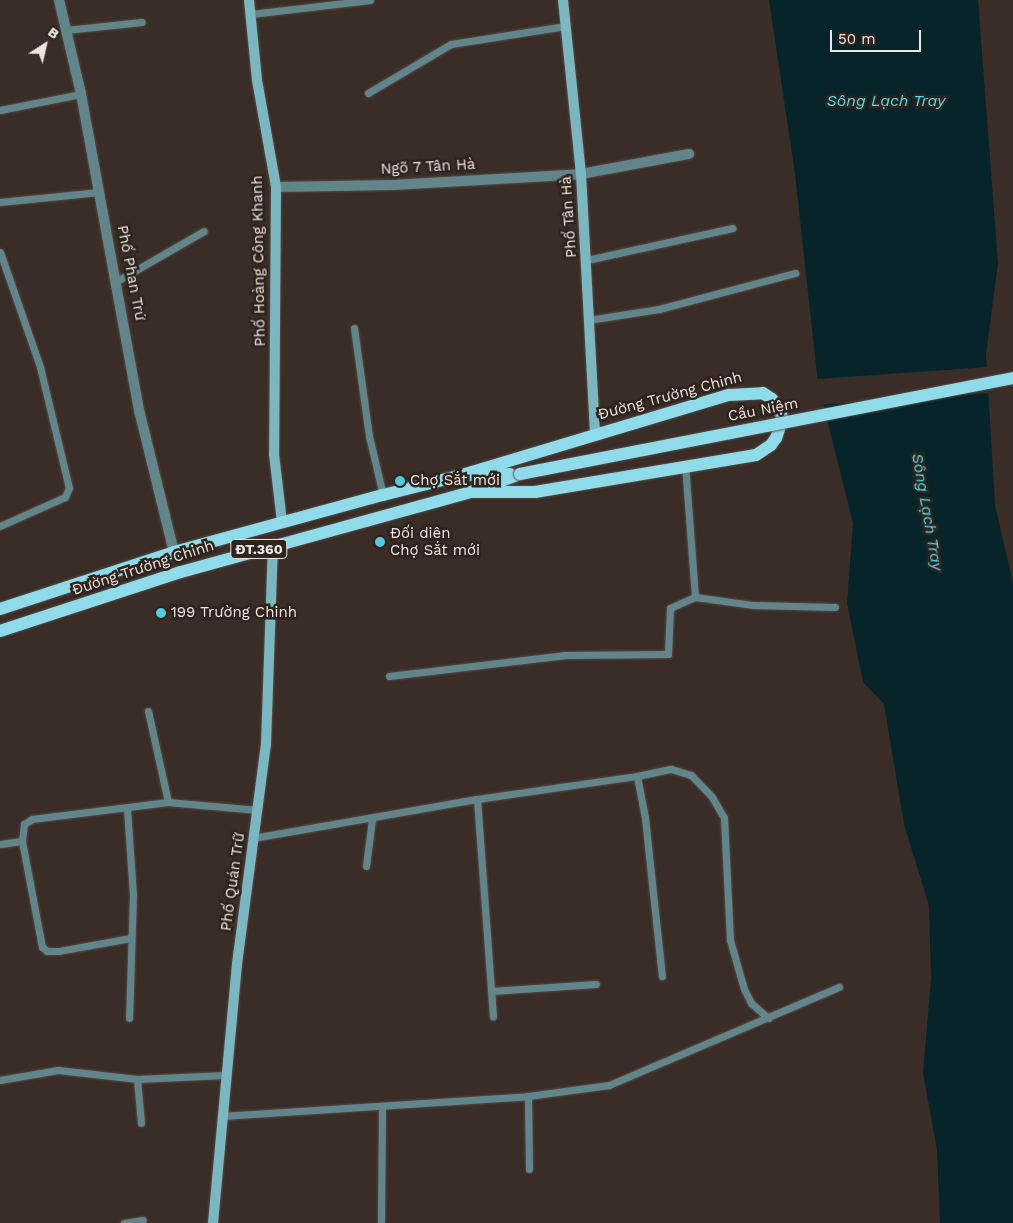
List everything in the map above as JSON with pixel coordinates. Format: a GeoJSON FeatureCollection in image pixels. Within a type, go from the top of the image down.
{"type":"FeatureCollection","features":[{"type":"Feature","properties":{"kind":"main road","name":"Cầu Niệm"},"geometry":{"type":"LineString","coordinates":[[520,474],[1013,378]]}},
{"type":"Feature","properties":{"kind":"main road","name":"Đường Trường Chinh"},"geometry":{"type":"LineString","coordinates":[[0,609],[174,552],[462,475],[595,432],[749,391],[763,393],[778,405],[781,426],[771,445],[764,451],[535,492],[471,492]]}},
{"type":"Feature","properties":{"kind":"main road","name":"Đường Trường Chinh"},"geometry":{"type":"LineString","coordinates":[[462,475],[520,474]]}},
{"type":"Feature","properties":{"kind":"main road","name":"Đường Trường Chinh"},"geometry":{"type":"LineString","coordinates":[[0,631],[273,545],[471,492],[520,474]]}},
{"type":"Feature","properties":{"kind":"street","name":"Phố Phan Trứ"},"geometry":{"type":"LineString","coordinates":[[58,0],[81,94],[140,414],[174,552]]}},
{"type":"Feature","properties":{"kind":"street","name":"Phố Hoàng Công Khanh"},"geometry":{"type":"LineString","coordinates":[[249,0],[257,80],[276,187],[274,454],[282,522]]}},
{"type":"Feature","properties":{"kind":"street","name":"Phố Tân Hà"},"geometry":{"type":"LineString","coordinates":[[562,0],[581,174],[595,432]]}},
{"type":"Feature","properties":{"kind":"street","name":"Ngõ 7 Tân Hà"},"geometry":{"type":"LineString","coordinates":[[276,187],[393,185],[581,174],[689,154]]}},
{"type":"Feature","properties":{"kind":"street","name":"Phố Quán Trữ"},"geometry":{"type":"LineString","coordinates":[[213,1223],[226,1075],[253,838],[266,744],[273,545]]}},
{"type":"Feature","properties":{"kind":"lane"},"geometry":{"type":"LineString","coordinates":[[251,14],[370,0]]}},
{"type":"Feature","properties":{"kind":"lane"},"geometry":{"type":"LineString","coordinates":[[66,30],[142,22]]}},
{"type":"Feature","properties":{"kind":"lane"},"geometry":{"type":"LineString","coordinates":[[368,93],[451,44],[566,26]]}},
{"type":"Feature","properties":{"kind":"lane"},"geometry":{"type":"LineString","coordinates":[[0,110],[81,94]]}},
{"type":"Feature","properties":{"kind":"lane"},"geometry":{"type":"LineString","coordinates":[[0,202],[100,192]]}},
{"type":"Feature","properties":{"kind":"lane"},"geometry":{"type":"LineString","coordinates":[[587,260],[733,228]]}},
{"type":"Feature","properties":{"kind":"lane"},"geometry":{"type":"LineString","coordinates":[[117,281],[204,231]]}},
{"type":"Feature","properties":{"kind":"lane"},"geometry":{"type":"LineString","coordinates":[[0,252],[40,367],[69,488],[65,497],[0,526]]}},
{"type":"Feature","properties":{"kind":"lane"},"geometry":{"type":"LineString","coordinates":[[588,320],[659,309],[795,274]]}},
{"type":"Feature","properties":{"kind":"lane"},"geometry":{"type":"LineString","coordinates":[[354,328],[369,436],[383,495]]}},
{"type":"Feature","properties":{"kind":"lane"},"geometry":{"type":"LineString","coordinates":[[685,464],[695,597]]}},
{"type":"Feature","properties":{"kind":"lane"},"geometry":{"type":"LineString","coordinates":[[389,676],[566,655],[668,654],[670,608],[695,597],[753,605],[835,607]]}},
{"type":"Feature","properties":{"kind":"lane"},"geometry":{"type":"LineString","coordinates":[[148,710],[168,802]]}},
{"type":"Feature","properties":{"kind":"lane"},"geometry":{"type":"LineString","coordinates":[[253,838],[372,819],[477,799],[672,770],[691,775],[712,797],[724,818],[730,940],[744,989],[751,1003],[768,1018]]}},
{"type":"Feature","properties":{"kind":"lane"},"geometry":{"type":"LineString","coordinates":[[637,776],[645,818],[662,976]]}},
{"type":"Feature","properties":{"kind":"lane"},"geometry":{"type":"LineString","coordinates":[[477,799],[493,1016]]}},
{"type":"Feature","properties":{"kind":"lane"},"geometry":{"type":"LineString","coordinates":[[131,938],[59,951],[42,947],[22,841],[24,824],[32,819],[168,802],[258,810]]}},
{"type":"Feature","properties":{"kind":"lane"},"geometry":{"type":"LineString","coordinates":[[127,808],[133,894],[129,1018]]}},
{"type":"Feature","properties":{"kind":"lane"},"geometry":{"type":"LineString","coordinates":[[366,866],[372,819]]}},
{"type":"Feature","properties":{"kind":"lane"},"geometry":{"type":"LineString","coordinates":[[0,844],[22,841]]}},
{"type":"Feature","properties":{"kind":"lane"},"geometry":{"type":"LineString","coordinates":[[491,991],[596,984]]}},
{"type":"Feature","properties":{"kind":"lane"},"geometry":{"type":"LineString","coordinates":[[222,1116],[528,1096],[624,1080],[722,1034],[768,1018],[839,987]]}},
{"type":"Feature","properties":{"kind":"lane"},"geometry":{"type":"LineString","coordinates":[[0,1080],[58,1070],[137,1079],[226,1075]]}},
{"type":"Feature","properties":{"kind":"lane"},"geometry":{"type":"LineString","coordinates":[[137,1079],[141,1123]]}},
{"type":"Feature","properties":{"kind":"lane"},"geometry":{"type":"LineString","coordinates":[[528,1096],[529,1170]]}},
{"type":"Feature","properties":{"kind":"lane"},"geometry":{"type":"LineString","coordinates":[[382,1107],[382,1223]]}},
{"type":"Feature","properties":{"kind":"lane"},"geometry":{"type":"LineString","coordinates":[[124,1223],[143,1220]]}},
{"type":"Feature","properties":{"kind":"water","name":"Sông Lạch Tray"},"geometry":{"type":"Polygon","coordinates":[[[769,0],[978,0],[998,263],[986,354],[995,505],[1013,583],[1013,1223],[940,1223],[937,1150],[923,1073],[931,978],[929,906],[904,824],[884,704],[863,682],[847,603],[853,523],[818,383],[795,174],[769,0]]]}},
{"type":"Feature","properties":{"kind":"pier"},"geometry":{"type":"Polygon","coordinates":[[[989,367],[991,393],[818,405],[816,379],[989,367]]]}},
{"type":"Feature","properties":{"kind":"place","name":"Chợ Sắt mới"},"geometry":{"type":"Point","coordinates":[400,481]}},
{"type":"Feature","properties":{"kind":"place","name":"Đối diện Chợ Sắt mới"},"geometry":{"type":"Point","coordinates":[380,542]}},
{"type":"Feature","properties":{"kind":"place","name":"199 Trường Chinh"},"geometry":{"type":"Point","coordinates":[161,613]}}]}
